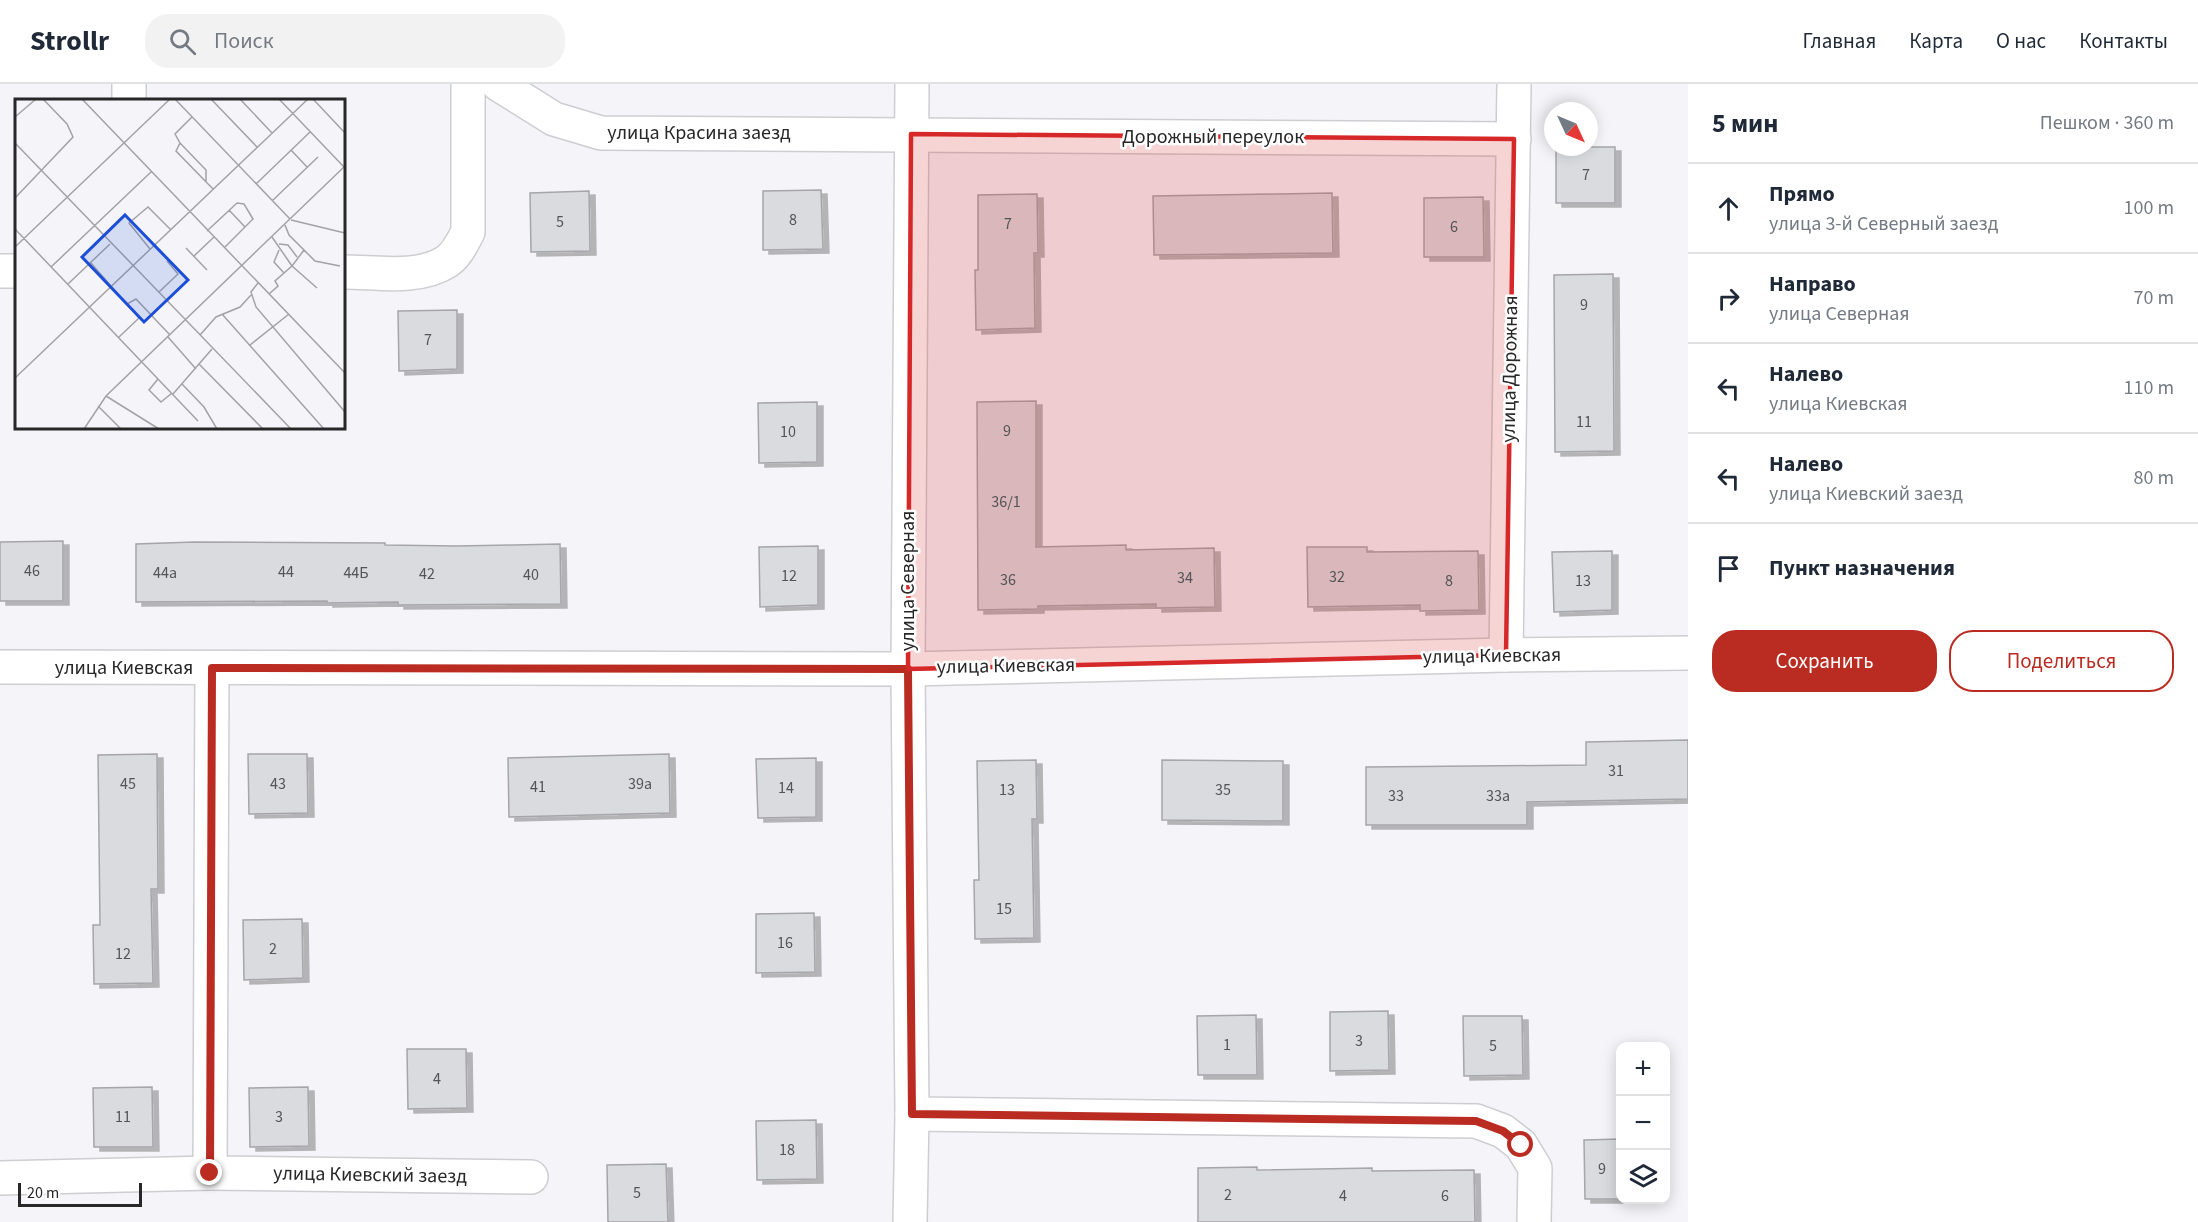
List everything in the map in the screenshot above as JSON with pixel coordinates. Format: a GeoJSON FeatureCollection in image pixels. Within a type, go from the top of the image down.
{"type":"FeatureCollection","features":[{"type":"Feature","properties":{"kind":"street"},"geometry":{"type":"LineString","coordinates":[[345,272],[421,272],[446,262],[458,250],[468,232],[468,84]]}},
{"type":"Feature","properties":{"kind":"street","name":"улица Красина заезд"},"geometry":{"type":"LineString","coordinates":[[498,84],[554,119],[601,133],[912,134]]}},
{"type":"Feature","properties":{"kind":"street","name":"улица Северная"},"geometry":{"type":"LineString","coordinates":[[910,1222],[912,1114],[908,669],[912,84]]}},
{"type":"Feature","properties":{"kind":"street","name":"улица Дорожная"},"geometry":{"type":"LineString","coordinates":[[1506,655],[1514,84]]}},
{"type":"Feature","properties":{"kind":"street","name":"Дорожный переулок"},"geometry":{"type":"LineString","coordinates":[[912,134],[1514,139]]}},
{"type":"Feature","properties":{"kind":"street","name":"улица Киевская"},"geometry":{"type":"LineString","coordinates":[[0,667],[908,669],[1688,653]]}},
{"type":"Feature","properties":{"kind":"street"},"geometry":{"type":"LineString","coordinates":[[210,1173],[212,668]]}},
{"type":"Feature","properties":{"kind":"street"},"geometry":{"type":"LineString","coordinates":[[912,1114],[1476,1121],[1503,1131],[1521,1145],[1535,1168],[1534,1222]]}},
{"type":"Feature","properties":{"kind":"street","name":"улица Киевский заезд"},"geometry":{"type":"LineString","coordinates":[[0,1178],[210,1173],[531,1177]]}},
{"type":"Feature","properties":{"kind":"highlighted area"},"geometry":{"type":"Polygon","coordinates":[[[911,134],[1514,139],[1506,655],[908,669],[911,134]]]}},
{"type":"Feature","properties":{"kind":"building"},"geometry":{"type":"Polygon","coordinates":[[[1598,147],[1615,147],[1615,203],[1556,203],[1556,156],[1598,156],[1598,147]]]}},
{"type":"Feature","properties":{"kind":"building"},"geometry":{"type":"Polygon","coordinates":[[[821,190],[823,249],[763,250],[763,191],[821,190]]]}},
{"type":"Feature","properties":{"kind":"building"},"geometry":{"type":"Polygon","coordinates":[[[589,191],[590,251],[531,252],[530,193],[589,191]]]}},
{"type":"Feature","properties":{"kind":"building"},"geometry":{"type":"Polygon","coordinates":[[[1332,193],[1333,253],[1154,255],[1153,196],[1332,193]]]}},
{"type":"Feature","properties":{"kind":"building"},"geometry":{"type":"Polygon","coordinates":[[[1037,194],[1038,253],[1034,253],[1035,328],[976,330],[975,270],[978,270],[978,195],[1037,194]]]}},
{"type":"Feature","properties":{"kind":"building"},"geometry":{"type":"Polygon","coordinates":[[[1483,197],[1484,257],[1424,257],[1424,198],[1483,197]]]}},
{"type":"Feature","properties":{"kind":"building"},"geometry":{"type":"Polygon","coordinates":[[[1613,274],[1614,451],[1555,452],[1554,275],[1613,274]]]}},
{"type":"Feature","properties":{"kind":"building"},"geometry":{"type":"Polygon","coordinates":[[[457,310],[457,369],[399,371],[398,311],[457,310]]]}},
{"type":"Feature","properties":{"kind":"building"},"geometry":{"type":"Polygon","coordinates":[[[1036,401],[1036,547],[1126,545],[1126,550],[1214,548],[1215,607],[1156,608],[1156,604],[1038,606],[1038,609],[978,610],[977,402],[1036,401]]]}},
{"type":"Feature","properties":{"kind":"building"},"geometry":{"type":"Polygon","coordinates":[[[817,402],[817,462],[759,463],[758,403],[817,402]]]}},
{"type":"Feature","properties":{"kind":"building"},"geometry":{"type":"Polygon","coordinates":[[[63,541],[63,601],[0,601],[0,542],[63,541]]]}},
{"type":"Feature","properties":{"kind":"building"},"geometry":{"type":"Polygon","coordinates":[[[385,543],[385,545],[456,546],[560,544],[561,604],[398,605],[398,602],[327,603],[327,601],[136,602],[136,544],[385,543]]]}},
{"type":"Feature","properties":{"kind":"building"},"geometry":{"type":"Polygon","coordinates":[[[818,546],[818,605],[760,607],[759,547],[818,546]]]}},
{"type":"Feature","properties":{"kind":"building"},"geometry":{"type":"Polygon","coordinates":[[[1307,547],[1367,547],[1367,552],[1478,551],[1479,610],[1420,611],[1420,605],[1308,607],[1307,547]]]}},
{"type":"Feature","properties":{"kind":"building"},"geometry":{"type":"Polygon","coordinates":[[[1612,551],[1612,610],[1554,612],[1552,552],[1612,551]]]}},
{"type":"Feature","properties":{"kind":"building"},"geometry":{"type":"Polygon","coordinates":[[[1688,740],[1688,799],[1527,802],[1527,825],[1366,825],[1366,767],[1586,765],[1586,742],[1688,740]]]}},
{"type":"Feature","properties":{"kind":"building"},"geometry":{"type":"Polygon","coordinates":[[[157,754],[158,889],[151,889],[153,983],[94,984],[93,925],[100,925],[98,755],[157,754]]]}},
{"type":"Feature","properties":{"kind":"building"},"geometry":{"type":"Polygon","coordinates":[[[248,754],[307,754],[308,813],[249,814],[248,754]]]}},
{"type":"Feature","properties":{"kind":"building"},"geometry":{"type":"Polygon","coordinates":[[[669,754],[670,813],[509,817],[508,758],[669,754]]]}},
{"type":"Feature","properties":{"kind":"building"},"geometry":{"type":"Polygon","coordinates":[[[816,758],[816,817],[758,818],[756,759],[816,758]]]}},
{"type":"Feature","properties":{"kind":"building"},"geometry":{"type":"Polygon","coordinates":[[[1036,760],[1037,819],[1032,819],[1034,938],[975,939],[974,880],[979,880],[977,761],[1036,760]]]}},
{"type":"Feature","properties":{"kind":"building"},"geometry":{"type":"Polygon","coordinates":[[[1162,760],[1283,761],[1283,821],[1162,820],[1162,760]]]}},
{"type":"Feature","properties":{"kind":"building"},"geometry":{"type":"Polygon","coordinates":[[[814,913],[815,972],[756,973],[756,914],[814,913]]]}},
{"type":"Feature","properties":{"kind":"building"},"geometry":{"type":"Polygon","coordinates":[[[302,919],[303,978],[244,980],[243,920],[302,919]]]}},
{"type":"Feature","properties":{"kind":"building"},"geometry":{"type":"Polygon","coordinates":[[[1388,1011],[1389,1070],[1330,1071],[1330,1012],[1388,1011]]]}},
{"type":"Feature","properties":{"kind":"building"},"geometry":{"type":"Polygon","coordinates":[[[1256,1015],[1257,1075],[1198,1075],[1197,1016],[1256,1015]]]}},
{"type":"Feature","properties":{"kind":"building"},"geometry":{"type":"Polygon","coordinates":[[[1463,1016],[1522,1016],[1523,1075],[1464,1076],[1463,1016]]]}},
{"type":"Feature","properties":{"kind":"building"},"geometry":{"type":"Polygon","coordinates":[[[407,1049],[466,1049],[467,1108],[408,1109],[407,1049]]]}},
{"type":"Feature","properties":{"kind":"building"},"geometry":{"type":"Polygon","coordinates":[[[152,1087],[153,1147],[94,1147],[93,1088],[152,1087]]]}},
{"type":"Feature","properties":{"kind":"building"},"geometry":{"type":"Polygon","coordinates":[[[308,1087],[309,1146],[250,1147],[249,1088],[308,1087]]]}},
{"type":"Feature","properties":{"kind":"building"},"geometry":{"type":"Polygon","coordinates":[[[816,1120],[817,1179],[757,1180],[756,1121],[816,1120]]]}},
{"type":"Feature","properties":{"kind":"building"},"geometry":{"type":"Polygon","coordinates":[[[1616,1139],[1616,1199],[1585,1199],[1584,1140],[1616,1139]]]}},
{"type":"Feature","properties":{"kind":"building"},"geometry":{"type":"Polygon","coordinates":[[[666,1164],[668,1222],[608,1222],[607,1165],[666,1164]]]}},
{"type":"Feature","properties":{"kind":"building"},"geometry":{"type":"Polygon","coordinates":[[[1257,1167],[1257,1170],[1372,1168],[1372,1171],[1474,1170],[1475,1222],[1198,1222],[1198,1168],[1257,1167]]]}},
{"type":"Feature","properties":{"kind":"route"},"geometry":{"type":"LineString","coordinates":[[210,1173],[212,668],[908,669],[912,1114],[1476,1121],[1503,1131],[1521,1145]]}}]}
